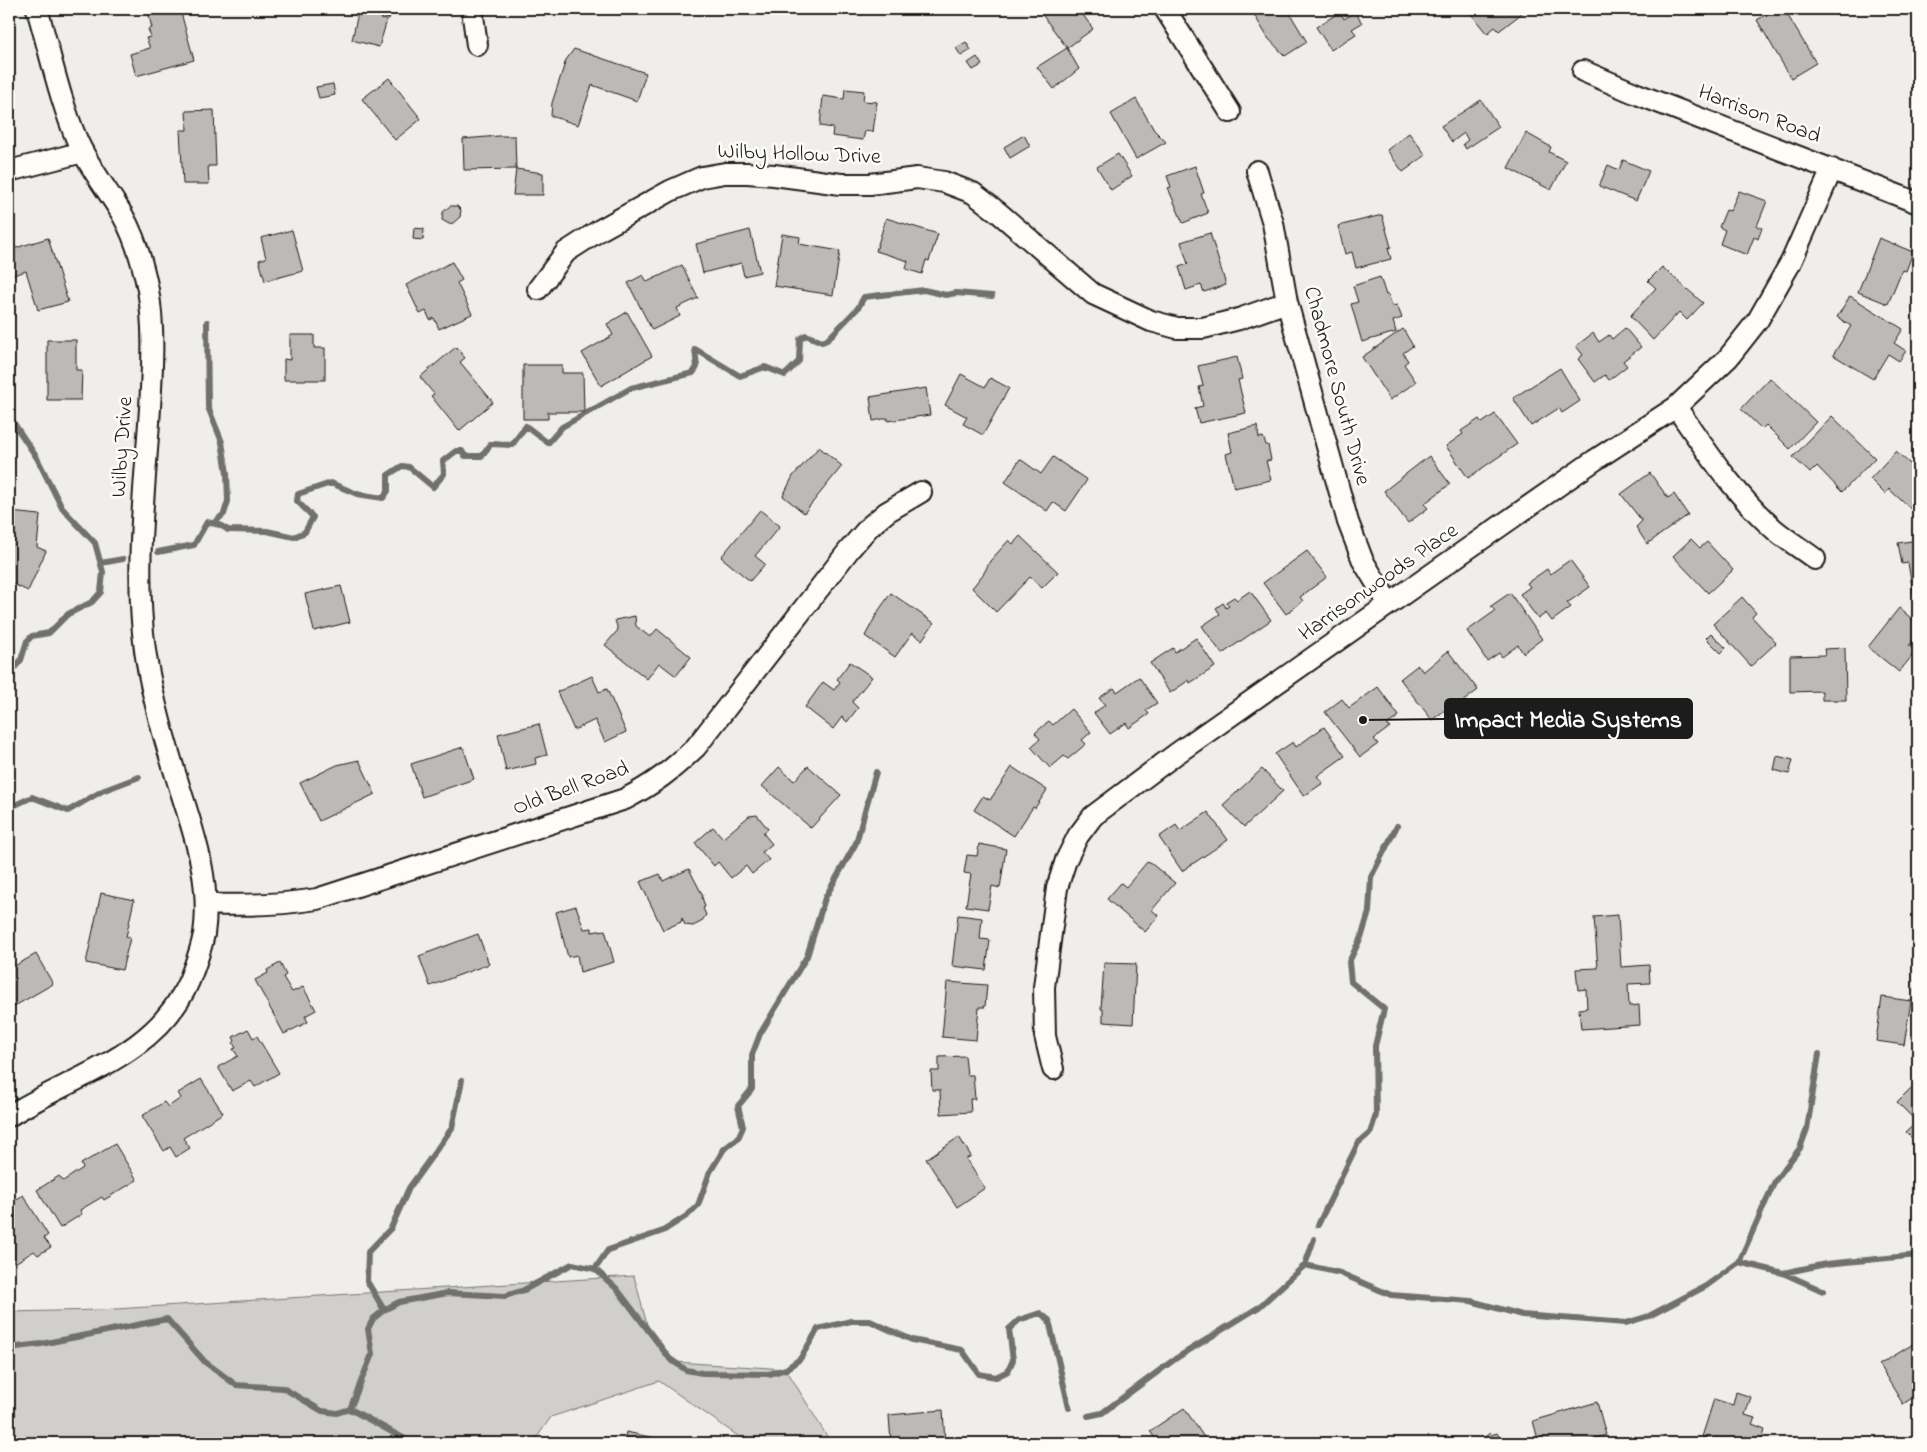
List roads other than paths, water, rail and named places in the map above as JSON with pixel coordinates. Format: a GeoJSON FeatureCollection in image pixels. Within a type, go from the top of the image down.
{"type":"FeatureCollection","features":[{"type":"Feature","properties":{"kind":"street","name":"Wilby Drive"},"geometry":{"type":"LineString","coordinates":[[9,1116],[31,1102],[100,1068],[147,1038],[161,1025],[174,1010],[188,984],[204,934],[206,904],[200,851],[159,720],[144,649],[141,609],[140,533],[145,491],[153,354],[148,290],[137,246],[123,216],[83,152],[68,116],[37,9]]}},
{"type":"Feature","properties":{"kind":"street"},"geometry":{"type":"LineString","coordinates":[[472,9],[477,46]]}},
{"type":"Feature","properties":{"kind":"street"},"geometry":{"type":"LineString","coordinates":[[1165,9],[1230,112]]}},
{"type":"Feature","properties":{"kind":"street","name":"Harrison Road"},"geometry":{"type":"LineString","coordinates":[[1583,70],[1637,94],[1918,203]]}},
{"type":"Feature","properties":{"kind":"street"},"geometry":{"type":"LineString","coordinates":[[9,171],[83,152]]}},
{"type":"Feature","properties":{"kind":"street","name":"Harrisonwoods Place"},"geometry":{"type":"LineString","coordinates":[[1053,1069],[1045,1036],[1044,987],[1057,888],[1066,860],[1078,836],[1093,816],[1168,760],[1389,604],[1596,460],[1676,407],[1728,358],[1758,320],[1791,262],[1832,169]]}},
{"type":"Feature","properties":{"kind":"street","name":"Chadmore South Drive"},"geometry":{"type":"LineString","coordinates":[[1257,171],[1273,223],[1287,302],[1348,522],[1363,562],[1389,604]]}},
{"type":"Feature","properties":{"kind":"street","name":"Wilby Hollow Drive"},"geometry":{"type":"LineString","coordinates":[[538,289],[566,252],[618,220],[670,191],[702,177],[725,172],[747,172],[841,184],[870,184],[917,178],[944,182],[972,193],[1000,213],[1094,294],[1151,321],[1168,326],[1203,328],[1239,319],[1287,302]]}},
{"type":"Feature","properties":{"kind":"street"},"geometry":{"type":"LineString","coordinates":[[1676,407],[1725,477],[1752,508],[1776,530],[1816,558]]}},
{"type":"Feature","properties":{"kind":"street","name":"Old Bell Road"},"geometry":{"type":"LineString","coordinates":[[206,904],[251,906],[288,904],[317,898],[625,799],[649,786],[670,772],[696,747],[849,550],[869,528],[888,512],[921,492]]}},
{"type":"Feature","properties":{"kind":"waterway"},"geometry":{"type":"LineString","coordinates":[[158,552],[194,545],[207,522],[220,525],[228,530],[267,531],[294,537],[305,532],[313,517],[297,501],[298,494],[331,483],[357,494],[383,498],[388,491],[388,475],[402,466],[409,467],[433,487],[444,474],[443,461],[456,451],[462,451],[465,456],[482,456],[491,444],[512,445],[526,426],[548,443],[562,427],[631,388],[693,373],[697,367],[695,349],[740,376],[765,367],[785,375],[799,361],[800,339],[806,335],[822,342],[827,340],[858,308],[864,297],[924,290],[946,295],[956,293],[992,296]]}},
{"type":"Feature","properties":{"kind":"waterway"},"geometry":{"type":"LineString","coordinates":[[207,322],[208,407],[222,442],[227,473],[228,501],[224,514],[216,521],[220,525]]}},
{"type":"Feature","properties":{"kind":"waterway"},"geometry":{"type":"LineString","coordinates":[[9,416],[37,458],[62,508],[95,543],[103,572],[101,592],[92,602],[68,614],[49,633],[32,636],[27,641],[21,660],[9,675]]}},
{"type":"Feature","properties":{"kind":"waterway"},"geometry":{"type":"LineString","coordinates":[[101,563],[123,559]]}},
{"type":"Feature","properties":{"kind":"waterway"},"geometry":{"type":"LineString","coordinates":[[595,1269],[608,1250],[663,1231],[688,1215],[698,1205],[710,1172],[724,1149],[738,1138],[743,1127],[738,1106],[752,1089],[752,1055],[760,1034],[807,956],[825,898],[856,843],[876,772]]}},
{"type":"Feature","properties":{"kind":"waterway"},"geometry":{"type":"LineString","coordinates":[[9,808],[32,797],[68,811],[102,791],[139,777]]}},
{"type":"Feature","properties":{"kind":"waterway"},"geometry":{"type":"LineString","coordinates":[[1318,1225],[1358,1143],[1370,1133],[1376,1115],[1375,1046],[1384,1009],[1351,982],[1349,962],[1362,935],[1369,912],[1371,877],[1397,826]]}},
{"type":"Feature","properties":{"kind":"waterway"},"geometry":{"type":"LineString","coordinates":[[1305,1265],[1340,1273],[1391,1295],[1471,1301],[1522,1315],[1626,1323],[1649,1316],[1706,1286],[1739,1262],[1775,1181],[1800,1148],[1807,1129],[1819,1054]]}},
{"type":"Feature","properties":{"kind":"waterway"},"geometry":{"type":"LineString","coordinates":[[384,1310],[367,1281],[368,1252],[391,1228],[409,1188],[452,1128],[462,1080]]}},
{"type":"Feature","properties":{"kind":"waterway"},"geometry":{"type":"LineString","coordinates":[[1088,1416],[1102,1413],[1175,1359],[1259,1307],[1305,1265],[1314,1239]]}},
{"type":"Feature","properties":{"kind":"waterway"},"geometry":{"type":"LineString","coordinates":[[1783,1273],[1826,1264],[1918,1255]]}},
{"type":"Feature","properties":{"kind":"waterway"},"geometry":{"type":"LineString","coordinates":[[1739,1262],[1783,1273],[1823,1291]]}},
{"type":"Feature","properties":{"kind":"waterway"},"geometry":{"type":"LineString","coordinates":[[350,1409],[372,1354],[368,1329],[373,1319],[384,1310],[399,1302],[448,1293],[505,1296],[524,1290],[572,1264],[595,1269],[617,1289],[670,1359],[686,1370],[702,1373],[769,1374],[786,1369],[800,1359],[818,1329],[851,1321],[870,1321],[912,1340],[962,1350],[979,1374],[996,1377],[1008,1371],[1013,1360],[1009,1329],[1019,1320],[1040,1313],[1049,1320],[1069,1408]]}},
{"type":"Feature","properties":{"kind":"waterway"},"geometry":{"type":"LineString","coordinates":[[9,1348],[41,1344],[167,1319],[205,1362],[236,1385],[283,1388],[322,1411],[337,1413],[350,1409],[403,1438],[403,1443]]}},
{"type":"Feature","properties":{"kind":"place","name":"Impact Media Systems"},"geometry":{"type":"Point","coordinates":[1363,720]}}]}
